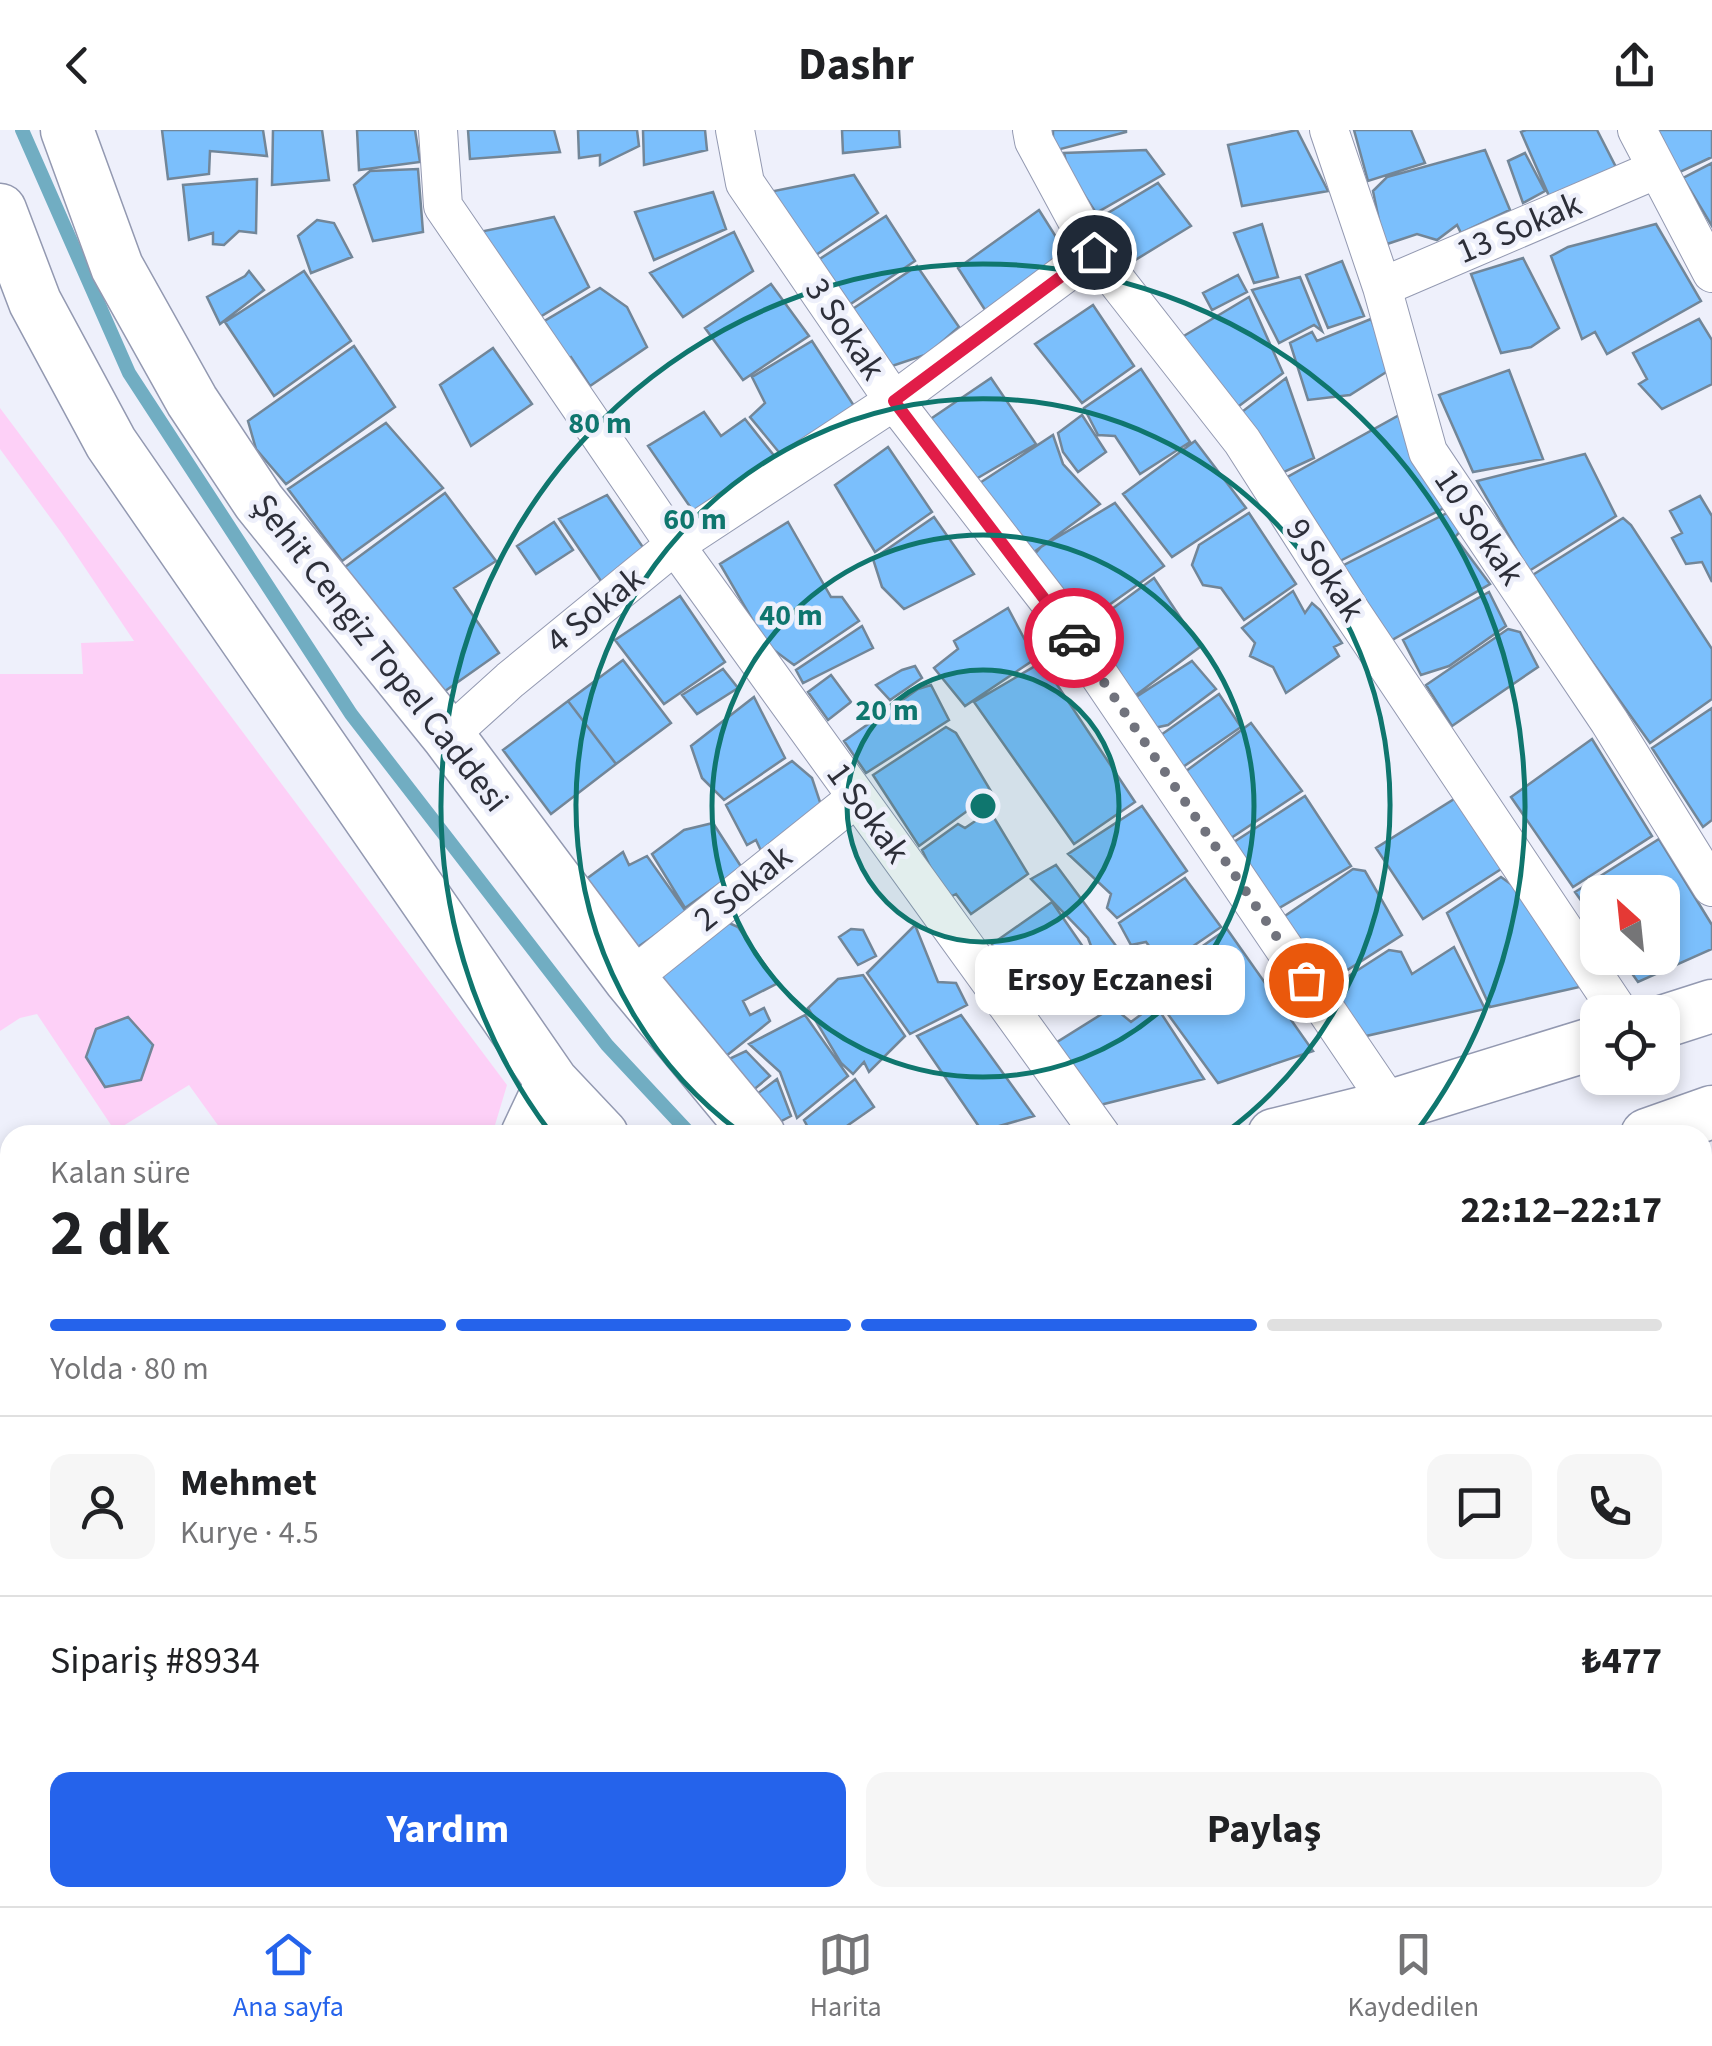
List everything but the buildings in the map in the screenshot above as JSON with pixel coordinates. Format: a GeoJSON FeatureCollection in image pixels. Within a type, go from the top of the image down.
{"type":"FeatureCollection","features":[{"type":"Feature","properties":{"kind":"main road","name":"Şehit Cengiz Topel Caddesi"},"geometry":{"type":"LineString","coordinates":[[67,130],[118,267],[192,401],[259,502],[448,736],[630,980],[751,1125]]}},
{"type":"Feature","properties":{"kind":"main road"},"geometry":{"type":"LineString","coordinates":[[0,210],[36,302],[111,443],[552,1082],[593,1125]]}},
{"type":"Feature","properties":{"kind":"main road"},"geometry":{"type":"LineString","coordinates":[[1680,1016],[1712,1006]]}},
{"type":"Feature","properties":{"kind":"main road"},"geometry":{"type":"LineString","coordinates":[[1314,1125],[1391,1106],[1580,1048]]}},
{"type":"Feature","properties":{"kind":"main road"},"geometry":{"type":"LineString","coordinates":[[532,1125],[552,1082]]}},
{"type":"Feature","properties":{"kind":"main road"},"geometry":{"type":"LineString","coordinates":[[1675,1125],[1712,1112]]}},
{"type":"Feature","properties":{"kind":"street","name":"1 Sokak"},"geometry":{"type":"LineString","coordinates":[[438,130],[443,206],[674,545],[1094,1125]]}},
{"type":"Feature","properties":{"kind":"street","name":"3 Sokak"},"geometry":{"type":"LineString","coordinates":[[735,130],[745,183],[894,401],[1051,604],[1391,1106]]}},
{"type":"Feature","properties":{"kind":"street","name":"9 Sokak"},"geometry":{"type":"LineString","coordinates":[[1032,130],[1034,141],[1094,252],[1242,441],[1362,630],[1608,995]]}},
{"type":"Feature","properties":{"kind":"street","name":"10 Sokak"},"geometry":{"type":"LineString","coordinates":[[1329,130],[1382,286],[1428,452],[1610,721],[1712,886]]}},
{"type":"Feature","properties":{"kind":"street"},"geometry":{"type":"LineString","coordinates":[[1637,130],[1712,273]]}},
{"type":"Feature","properties":{"kind":"street","name":"13 Sokak"},"geometry":{"type":"LineString","coordinates":[[1382,286],[1656,170]]}},
{"type":"Feature","properties":{"kind":"street","name":"4 Sokak"},"geometry":{"type":"LineString","coordinates":[[448,736],[674,545],[894,401],[1094,252]]}},
{"type":"Feature","properties":{"kind":"street","name":"2 Sokak"},"geometry":{"type":"LineString","coordinates":[[630,980],[856,798]]}},
{"type":"Feature","properties":{"kind":"shaded area"},"geometry":{"type":"Polygon","coordinates":[[[0,408],[507,1085],[495,1125],[218,1125],[189,1085],[125,1125],[111,1125],[37,1014],[20,1018],[0,1031],[0,674],[83,674],[81,643],[134,641],[0,449],[0,408]]]}},
{"type":"Feature","properties":{"kind":"waterway"},"geometry":{"type":"LineString","coordinates":[[22,130],[129,373],[351,714],[607,1045],[682,1125]]}},
{"type":"Feature","properties":{"kind":"way so far"},"geometry":{"type":"LineString","coordinates":[[1074,638],[1306,980]]}},
{"type":"Feature","properties":{"kind":"place","name":"Ersoy Eczanesi"},"geometry":{"type":"Point","coordinates":[1306,980]}},
{"type":"Feature","properties":{"kind":"route"},"geometry":{"type":"LineString","coordinates":[[1074,638],[894,401],[1094,252]]}}]}
